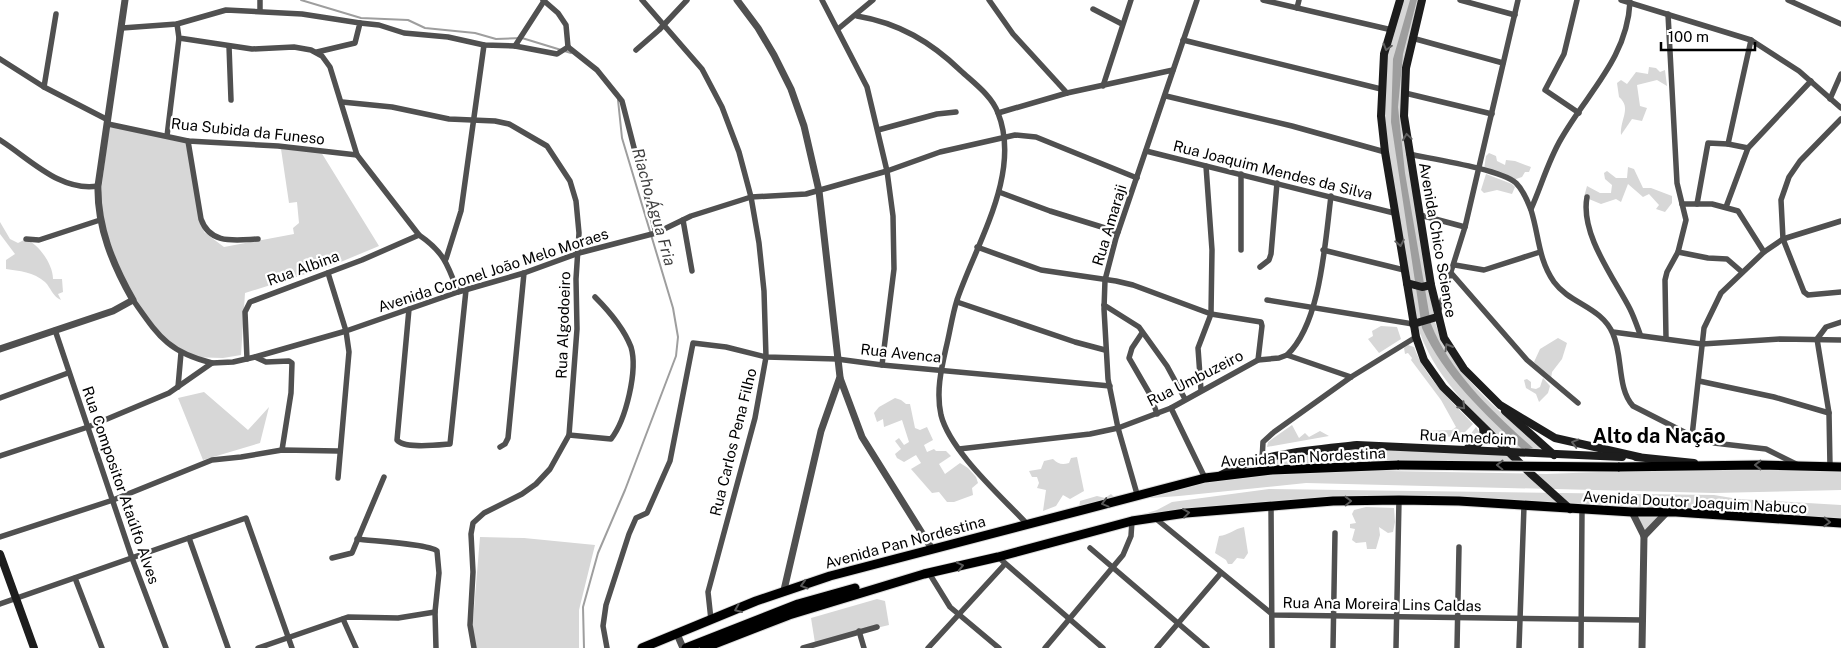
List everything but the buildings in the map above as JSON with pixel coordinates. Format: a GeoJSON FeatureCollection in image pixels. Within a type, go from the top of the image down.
{"type":"FeatureCollection","features":[{"type":"Feature","properties":{"kind":"highway","name":"Avenida Pan Nordestina"},"geometry":{"type":"LineString","coordinates":[[644,648],[784,590],[1137,494],[1221,475],[1272,470],[1399,465],[1841,467]]}},
{"type":"Feature","properties":{"kind":"highway"},"geometry":{"type":"LineString","coordinates":[[704,648],[797,612],[926,574],[998,558],[1132,521],[1333,501],[1459,501],[1524,506]]}},
{"type":"Feature","properties":{"kind":"highway","name":"Avenida Doutor Joaquim Nabuco"},"geometry":{"type":"LineString","coordinates":[[1524,506],[1582,510],[1667,512],[1841,523]]}},
{"type":"Feature","properties":{"kind":"highway"},"geometry":{"type":"LineString","coordinates":[[684,648],[753,620],[825,596],[886,580],[926,574]]}},
{"type":"Feature","properties":{"kind":"main road"},"geometry":{"type":"LineString","coordinates":[[1400,0],[1384,54],[1381,89],[1385,152],[1394,213],[1404,270],[1410,284],[1420,321],[1416,337],[1431,372],[1483,428],[1570,509]]}},
{"type":"Feature","properties":{"kind":"main road","name":"Avenida Chico Science"},"geometry":{"type":"LineString","coordinates":[[1422,0],[1412,38],[1404,93],[1404,116],[1437,317],[1450,351],[1464,369],[1500,405],[1555,438],[1639,457]]}},
{"type":"Feature","properties":{"kind":"main road"},"geometry":{"type":"LineString","coordinates":[[1410,284],[1422,287],[1431,285]]}},
{"type":"Feature","properties":{"kind":"main road"},"geometry":{"type":"LineString","coordinates":[[1420,321],[1437,317]]}},
{"type":"Feature","properties":{"kind":"main road"},"geometry":{"type":"LineString","coordinates":[[1500,405],[1516,423],[1554,455]]}},
{"type":"Feature","properties":{"kind":"main road"},"geometry":{"type":"LineString","coordinates":[[1465,449],[1476,446],[1482,440],[1483,428]]}},
{"type":"Feature","properties":{"kind":"main road","name":"Rua Amedoim"},"geometry":{"type":"LineString","coordinates":[[1221,475],[1242,465],[1262,460],[1324,448],[1357,445],[1465,449],[1511,454],[1639,457],[1717,466]]}},
{"type":"Feature","properties":{"kind":"main road"},"geometry":{"type":"LineString","coordinates":[[1530,473],[1528,465],[1537,454]]}},
{"type":"Feature","properties":{"kind":"main road"},"geometry":{"type":"LineString","coordinates":[[0,554],[34,648]]}},
{"type":"Feature","properties":{"kind":"street"},"geometry":{"type":"LineString","coordinates":[[125,0],[98,186],[100,220],[112,258],[133,300],[156,333],[181,353],[212,363]]}},
{"type":"Feature","properties":{"kind":"street"},"geometry":{"type":"LineString","coordinates":[[260,0],[260,10]]}},
{"type":"Feature","properties":{"kind":"street"},"geometry":{"type":"LineString","coordinates":[[515,45],[544,0],[558,13],[566,25],[566,48]]}},
{"type":"Feature","properties":{"kind":"street","name":"Rua Carlos Pena Filho"},"geometry":{"type":"LineString","coordinates":[[642,0],[665,24],[710,82],[729,122],[751,197],[764,291],[766,357],[755,418],[708,592],[711,620]]}},
{"type":"Feature","properties":{"kind":"street"},"geometry":{"type":"LineString","coordinates":[[636,50],[665,24],[687,0]]}},
{"type":"Feature","properties":{"kind":"street"},"geometry":{"type":"LineString","coordinates":[[737,0],[758,28],[791,89],[804,126],[819,191],[840,377],[862,437],[932,550]]}},
{"type":"Feature","properties":{"kind":"street"},"geometry":{"type":"LineString","coordinates":[[822,0],[867,87],[887,171],[893,216],[894,268],[882,365]]}},
{"type":"Feature","properties":{"kind":"street"},"geometry":{"type":"LineString","coordinates":[[838,29],[857,16],[874,0]]}},
{"type":"Feature","properties":{"kind":"street"},"geometry":{"type":"LineString","coordinates":[[988,0],[1013,34],[1067,93]]}},
{"type":"Feature","properties":{"kind":"street"},"geometry":{"type":"LineString","coordinates":[[1103,86],[1131,0]]}},
{"type":"Feature","properties":{"kind":"street","name":"Rua Amaraji"},"geometry":{"type":"LineString","coordinates":[[1137,494],[1118,428],[1105,350],[1104,305],[1108,263],[1166,96],[1196,0]]}},
{"type":"Feature","properties":{"kind":"street"},"geometry":{"type":"LineString","coordinates":[[1263,0],[1392,30]]}},
{"type":"Feature","properties":{"kind":"street"},"geometry":{"type":"LineString","coordinates":[[1297,8],[1299,0]]}},
{"type":"Feature","properties":{"kind":"street"},"geometry":{"type":"LineString","coordinates":[[1460,0],[1515,15]]}},
{"type":"Feature","properties":{"kind":"street"},"geometry":{"type":"LineString","coordinates":[[1437,317],[1452,274],[1480,169],[1518,0]]}},
{"type":"Feature","properties":{"kind":"street"},"geometry":{"type":"LineString","coordinates":[[1577,0],[1564,54],[1545,90],[1579,113]]}},
{"type":"Feature","properties":{"kind":"street"},"geometry":{"type":"LineString","coordinates":[[1621,0],[1751,40],[1774,53],[1811,81],[1841,108]]}},
{"type":"Feature","properties":{"kind":"street"},"geometry":{"type":"LineString","coordinates":[[1788,0],[1841,24]]}},
{"type":"Feature","properties":{"kind":"street"},"geometry":{"type":"LineString","coordinates":[[1531,209],[1558,145],[1611,67],[1621,41],[1630,2]]}},
{"type":"Feature","properties":{"kind":"street"},"geometry":{"type":"LineString","coordinates":[[1093,9],[1122,24]]}},
{"type":"Feature","properties":{"kind":"street"},"geometry":{"type":"LineString","coordinates":[[122,28],[177,24],[226,10],[260,10],[379,25],[404,33],[448,37],[484,45],[515,45],[557,54],[566,48]]}},
{"type":"Feature","properties":{"kind":"street"},"geometry":{"type":"LineString","coordinates":[[44,87],[56,14]]}},
{"type":"Feature","properties":{"kind":"street"},"geometry":{"type":"LineString","coordinates":[[1666,338],[1665,280],[1667,272],[1678,252],[1685,228],[1677,182],[1668,14]]}},
{"type":"Feature","properties":{"kind":"street"},"geometry":{"type":"LineString","coordinates":[[857,16],[889,23],[928,42],[974,83],[998,114],[1006,158],[999,192],[957,302],[941,370],[939,384],[941,414],[958,449],[1027,524]]}},
{"type":"Feature","properties":{"kind":"street"},"geometry":{"type":"LineString","coordinates":[[179,38],[252,49],[294,47],[317,52],[355,42],[360,23]]}},
{"type":"Feature","properties":{"kind":"street"},"geometry":{"type":"LineString","coordinates":[[167,136],[179,38],[177,24]]}},
{"type":"Feature","properties":{"kind":"street"},"geometry":{"type":"LineString","coordinates":[[1412,38],[1503,64]]}},
{"type":"Feature","properties":{"kind":"street"},"geometry":{"type":"LineString","coordinates":[[1183,40],[1381,89]]}},
{"type":"Feature","properties":{"kind":"street"},"geometry":{"type":"LineString","coordinates":[[1728,144],[1751,40]]}},
{"type":"Feature","properties":{"kind":"street"},"geometry":{"type":"LineString","coordinates":[[446,260],[461,211],[472,120],[484,45]]}},
{"type":"Feature","properties":{"kind":"street"},"geometry":{"type":"LineString","coordinates":[[228,46],[231,100]]}},
{"type":"Feature","properties":{"kind":"street"},"geometry":{"type":"LineString","coordinates":[[566,48],[597,70],[622,101],[655,233]]}},
{"type":"Feature","properties":{"kind":"street"},"geometry":{"type":"LineString","coordinates":[[317,52],[330,67],[357,155],[419,235],[432,244],[446,260],[458,292]]}},
{"type":"Feature","properties":{"kind":"street","name":"Rua Subida da Funeso"},"geometry":{"type":"LineString","coordinates":[[1,60],[44,87],[108,122],[188,140],[278,146],[357,155]]}},
{"type":"Feature","properties":{"kind":"street"},"geometry":{"type":"LineString","coordinates":[[998,114],[1067,93],[1173,70]]}},
{"type":"Feature","properties":{"kind":"street"},"geometry":{"type":"LineString","coordinates":[[1830,100],[1841,74]]}},
{"type":"Feature","properties":{"kind":"street"},"geometry":{"type":"LineString","coordinates":[[1726,207],[1748,148],[1811,81]]}},
{"type":"Feature","properties":{"kind":"street"},"geometry":{"type":"LineString","coordinates":[[1404,93],[1492,114]]}},
{"type":"Feature","properties":{"kind":"street"},"geometry":{"type":"LineString","coordinates":[[1166,96],[1292,126],[1385,152]]}},
{"type":"Feature","properties":{"kind":"street","name":"Rua Algodoeiro"},"geometry":{"type":"LineString","coordinates":[[342,102],[392,107],[449,119],[495,121],[509,124],[547,146],[554,154],[573,188],[578,218],[579,253],[576,279],[577,329],[569,435],[550,469],[536,484],[522,494],[484,513],[474,523],[471,534],[473,572],[470,625],[474,648]]}},
{"type":"Feature","properties":{"kind":"street"},"geometry":{"type":"LineString","coordinates":[[878,130],[937,114],[956,112]]}},
{"type":"Feature","properties":{"kind":"street"},"geometry":{"type":"LineString","coordinates":[[1841,119],[1800,161],[1789,177],[1780,206],[1783,239],[1805,294],[1841,292]]}},
{"type":"Feature","properties":{"kind":"street","name":"Avenida Coronel João Melo Moraes"},"geometry":{"type":"LineString","coordinates":[[0,456],[88,427],[178,387],[212,363],[247,359],[346,331],[458,292],[524,273],[579,253],[655,233],[683,220],[751,197],[798,195],[819,191],[887,171],[940,152],[1003,136],[1025,135],[1036,137],[1137,178]]}},
{"type":"Feature","properties":{"kind":"street"},"geometry":{"type":"LineString","coordinates":[[0,140],[43,171],[68,184],[85,188],[98,186]]}},
{"type":"Feature","properties":{"kind":"street"},"geometry":{"type":"LineString","coordinates":[[188,140],[201,219],[205,228],[214,237],[222,240],[258,239]]}},
{"type":"Feature","properties":{"kind":"street"},"geometry":{"type":"LineString","coordinates":[[1697,204],[1708,143],[1748,148]]}},
{"type":"Feature","properties":{"kind":"street","name":"Rua Joaquim Mendes da Silva"},"geometry":{"type":"LineString","coordinates":[[1146,151],[1394,213]]}},
{"type":"Feature","properties":{"kind":"street"},"geometry":{"type":"LineString","coordinates":[[1409,154],[1480,169],[1516,184],[1531,209],[1540,252],[1546,270],[1555,283],[1570,297],[1596,312],[1613,332],[1628,401],[1644,413],[1692,436],[1714,442],[1766,449],[1800,466]]}},
{"type":"Feature","properties":{"kind":"street"},"geometry":{"type":"LineString","coordinates":[[1201,390],[1198,348],[1211,314],[1212,250],[1206,166]]}},
{"type":"Feature","properties":{"kind":"street"},"geometry":{"type":"LineString","coordinates":[[1240,250],[1241,174]]}},
{"type":"Feature","properties":{"kind":"street"},"geometry":{"type":"LineString","coordinates":[[1260,267],[1269,260],[1271,254],[1277,183]]}},
{"type":"Feature","properties":{"kind":"street"},"geometry":{"type":"LineString","coordinates":[[999,192],[1050,211],[1118,232]]}},
{"type":"Feature","properties":{"kind":"street"},"geometry":{"type":"LineString","coordinates":[[1287,355],[1300,341],[1314,309],[1331,196]]}},
{"type":"Feature","properties":{"kind":"street"},"geometry":{"type":"LineString","coordinates":[[1588,197],[1587,210],[1590,228],[1598,253],[1632,312],[1640,334]]}},
{"type":"Feature","properties":{"kind":"street"},"geometry":{"type":"LineString","coordinates":[[1682,204],[1726,207],[1738,211],[1764,252]]}},
{"type":"Feature","properties":{"kind":"street"},"geometry":{"type":"LineString","coordinates":[[1420,215],[1465,227]]}},
{"type":"Feature","properties":{"kind":"street"},"geometry":{"type":"LineString","coordinates":[[26,239],[39,240],[100,220]]}},
{"type":"Feature","properties":{"kind":"street"},"geometry":{"type":"LineString","coordinates":[[683,220],[692,271]]}},
{"type":"Feature","properties":{"kind":"street"},"geometry":{"type":"LineString","coordinates":[[1692,436],[1704,328],[1721,293],[1764,252],[1783,239],[1841,221]]}},
{"type":"Feature","properties":{"kind":"street","name":"Rua Albina"},"geometry":{"type":"LineString","coordinates":[[247,359],[245,312],[248,304],[269,294],[385,251],[419,235]]}},
{"type":"Feature","properties":{"kind":"street"},"geometry":{"type":"LineString","coordinates":[[977,247],[1041,270],[1133,285],[1211,314],[1261,322],[1258,360]]}},
{"type":"Feature","properties":{"kind":"street"},"geometry":{"type":"LineString","coordinates":[[1324,250],[1404,270]]}},
{"type":"Feature","properties":{"kind":"street"},"geometry":{"type":"LineString","coordinates":[[1454,266],[1484,270],[1540,252]]}},
{"type":"Feature","properties":{"kind":"street"},"geometry":{"type":"LineString","coordinates":[[1678,252],[1727,260],[1742,272]]}},
{"type":"Feature","properties":{"kind":"street"},"geometry":{"type":"LineString","coordinates":[[328,273],[346,331],[349,352],[347,392],[338,451],[338,478]]}},
{"type":"Feature","properties":{"kind":"street"},"geometry":{"type":"LineString","coordinates":[[500,447],[505,444],[508,438],[524,273]]}},
{"type":"Feature","properties":{"kind":"street"},"geometry":{"type":"LineString","coordinates":[[1452,274],[1527,360],[1578,403]]}},
{"type":"Feature","properties":{"kind":"street"},"geometry":{"type":"LineString","coordinates":[[409,309],[397,440],[408,445],[450,444],[466,290]]}},
{"type":"Feature","properties":{"kind":"street"},"geometry":{"type":"LineString","coordinates":[[569,435],[611,439],[622,418],[630,390],[633,362],[630,346],[616,322],[595,298]]}},
{"type":"Feature","properties":{"kind":"street"},"geometry":{"type":"LineString","coordinates":[[1,346],[113,311],[133,300]]}},
{"type":"Feature","properties":{"kind":"street"},"geometry":{"type":"LineString","coordinates":[[1268,300],[1314,309],[1420,321]]}},
{"type":"Feature","properties":{"kind":"street"},"geometry":{"type":"LineString","coordinates":[[957,302],[1105,350]]}},
{"type":"Feature","properties":{"kind":"street"},"geometry":{"type":"LineString","coordinates":[[1104,305],[1137,324],[1167,366],[1185,399]]}},
{"type":"Feature","properties":{"kind":"street"},"geometry":{"type":"LineString","coordinates":[[1830,466],[1829,413],[1817,339],[1826,327],[1841,322]]}},
{"type":"Feature","properties":{"kind":"street","name":"Rua Compositor Ataúlfo Alves"},"geometry":{"type":"LineString","coordinates":[[55,330],[132,558],[166,648]]}},
{"type":"Feature","properties":{"kind":"street"},"geometry":{"type":"LineString","coordinates":[[1613,332],[1640,334],[1702,344],[1780,339],[1841,340]]}},
{"type":"Feature","properties":{"kind":"street"},"geometry":{"type":"LineString","coordinates":[[1142,333],[1132,348],[1129,358],[1151,396],[1157,414]]}},
{"type":"Feature","properties":{"kind":"street"},"geometry":{"type":"LineString","coordinates":[[1262,460],[1263,442],[1351,377],[1416,337]]}},
{"type":"Feature","properties":{"kind":"street","name":"Rua Avenca"},"geometry":{"type":"LineString","coordinates":[[607,648],[603,626],[606,605],[636,518],[647,513],[670,461],[692,345],[695,343],[703,343],[766,357],[837,358],[882,365],[1110,386]]}},
{"type":"Feature","properties":{"kind":"street"},"geometry":{"type":"LineString","coordinates":[[178,387],[181,353]]}},
{"type":"Feature","properties":{"kind":"street","name":"Rua Umbuzeiro"},"geometry":{"type":"LineString","coordinates":[[958,449],[1090,434],[1118,428],[1171,408],[1258,360],[1279,358],[1287,355],[1351,377]]}},
{"type":"Feature","properties":{"kind":"street"},"geometry":{"type":"LineString","coordinates":[[255,357],[266,362],[289,361],[292,363],[291,393],[282,450]]}},
{"type":"Feature","properties":{"kind":"street"},"geometry":{"type":"LineString","coordinates":[[0,398],[68,373]]}},
{"type":"Feature","properties":{"kind":"street"},"geometry":{"type":"LineString","coordinates":[[784,590],[821,431],[840,377]]}},
{"type":"Feature","properties":{"kind":"street"},"geometry":{"type":"LineString","coordinates":[[1699,381],[1774,397],[1829,413]]}},
{"type":"Feature","properties":{"kind":"street"},"geometry":{"type":"LineString","coordinates":[[1171,408],[1205,478]]}},
{"type":"Feature","properties":{"kind":"street"},"geometry":{"type":"LineString","coordinates":[[0,537],[113,500],[212,460],[242,458],[282,450],[338,451]]}},
{"type":"Feature","properties":{"kind":"street"},"geometry":{"type":"LineString","coordinates":[[332,558],[351,555],[384,477]]}},
{"type":"Feature","properties":{"kind":"street"},"geometry":{"type":"LineString","coordinates":[[1396,648],[1399,500]]}},
{"type":"Feature","properties":{"kind":"street"},"geometry":{"type":"LineString","coordinates":[[1272,506],[1272,648]]}},
{"type":"Feature","properties":{"kind":"street"},"geometry":{"type":"LineString","coordinates":[[1519,648],[1524,506]]}},
{"type":"Feature","properties":{"kind":"street"},"geometry":{"type":"LineString","coordinates":[[1581,648],[1582,510]]}},
{"type":"Feature","properties":{"kind":"street"},"geometry":{"type":"LineString","coordinates":[[1632,512],[1644,536],[1642,648]]}},
{"type":"Feature","properties":{"kind":"street"},"geometry":{"type":"LineString","coordinates":[[1644,536],[1667,512]]}},
{"type":"Feature","properties":{"kind":"street"},"geometry":{"type":"LineString","coordinates":[[0,604],[246,518],[292,648]]}},
{"type":"Feature","properties":{"kind":"street","name":"Rua Ana Moreira Lins Caldas"},"geometry":{"type":"LineString","coordinates":[[1155,518],[1273,615],[1643,620]]}},
{"type":"Feature","properties":{"kind":"street"},"geometry":{"type":"LineString","coordinates":[[1045,648],[1127,547],[1132,521]]}},
{"type":"Feature","properties":{"kind":"street"},"geometry":{"type":"LineString","coordinates":[[1333,648],[1335,533]]}},
{"type":"Feature","properties":{"kind":"street"},"geometry":{"type":"LineString","coordinates":[[189,538],[228,648]]}},
{"type":"Feature","properties":{"kind":"street"},"geometry":{"type":"LineString","coordinates":[[357,539],[435,548],[438,554],[439,573],[435,612],[436,648]]}},
{"type":"Feature","properties":{"kind":"street"},"geometry":{"type":"LineString","coordinates":[[1456,648],[1458,547]]}},
{"type":"Feature","properties":{"kind":"street"},"geometry":{"type":"LineString","coordinates":[[1090,548],[1207,648]]}},
{"type":"Feature","properties":{"kind":"street"},"geometry":{"type":"LineString","coordinates":[[998,558],[1103,648]]}},
{"type":"Feature","properties":{"kind":"street"},"geometry":{"type":"LineString","coordinates":[[928,648],[1006,564]]}},
{"type":"Feature","properties":{"kind":"street"},"geometry":{"type":"LineString","coordinates":[[1157,648],[1221,573]]}},
{"type":"Feature","properties":{"kind":"street"},"geometry":{"type":"LineString","coordinates":[[926,574],[947,603],[999,648]]}},
{"type":"Feature","properties":{"kind":"street"},"geometry":{"type":"LineString","coordinates":[[75,578],[102,648]]}},
{"type":"Feature","properties":{"kind":"street"},"geometry":{"type":"LineString","coordinates":[[258,648],[343,619],[366,615],[398,618],[435,612]]}},
{"type":"Feature","properties":{"kind":"street"},"geometry":{"type":"LineString","coordinates":[[343,619],[356,648]]}},
{"type":"Feature","properties":{"kind":"street"},"geometry":{"type":"LineString","coordinates":[[803,648],[818,646],[859,631],[877,627]]}},
{"type":"Feature","properties":{"kind":"street"},"geometry":{"type":"LineString","coordinates":[[859,631],[864,648]]}},
{"type":"Feature","properties":{"kind":"street"},"geometry":{"type":"LineString","coordinates":[[677,634],[684,648]]}},
{"type":"Feature","properties":{"kind":"shaded area"},"geometry":{"type":"Polygon","coordinates":[[[1402,0],[1420,0],[1402,93],[1429,284],[1411,282],[1394,199],[1386,142],[1384,86],[1387,59],[1402,0]]]}},
{"type":"Feature","properties":{"kind":"shaded area"},"geometry":{"type":"Polygon","coordinates":[[[1410,0],[1417,0],[1403,54],[1398,107],[1405,173],[1431,324],[1450,360],[1475,392],[1533,448],[1523,450],[1466,394],[1442,363],[1422,328],[1391,122],[1393,59],[1410,0]]]}},
{"type":"Feature","properties":{"kind":"shaded area"},"geometry":{"type":"Polygon","coordinates":[[[1649,67],[1656,68],[1660,72],[1665,70],[1667,86],[1657,80],[1637,85],[1640,106],[1647,108],[1642,121],[1632,119],[1621,135],[1625,105],[1619,97],[1617,83],[1621,80],[1627,84],[1636,72],[1648,74],[1649,67]]]}},
{"type":"Feature","properties":{"kind":"shaded area"},"geometry":{"type":"Polygon","coordinates":[[[109,127],[185,139],[204,232],[224,247],[294,234],[293,228],[299,223],[297,202],[289,203],[281,149],[321,152],[379,246],[331,266],[245,293],[241,355],[223,358],[188,357],[163,337],[132,296],[114,261],[99,209],[109,127]]]}},
{"type":"Feature","properties":{"kind":"shaded area"},"geometry":{"type":"Polygon","coordinates":[[[1489,153],[1496,156],[1497,161],[1505,165],[1506,160],[1531,167],[1529,172],[1525,172],[1522,177],[1513,180],[1484,169],[1486,156],[1489,153]]]}},
{"type":"Feature","properties":{"kind":"shaded area"},"geometry":{"type":"Polygon","coordinates":[[[1628,167],[1634,169],[1643,188],[1651,188],[1672,196],[1672,203],[1665,212],[1656,209],[1659,205],[1649,194],[1643,197],[1628,184],[1621,202],[1616,199],[1601,204],[1584,197],[1587,186],[1600,193],[1611,193],[1612,185],[1605,179],[1604,173],[1607,171],[1616,178],[1627,178],[1628,167]]]}},
{"type":"Feature","properties":{"kind":"shaded area"},"geometry":{"type":"Polygon","coordinates":[[[1486,174],[1512,184],[1515,187],[1512,194],[1497,190],[1484,193],[1481,190],[1486,174]]]}},
{"type":"Feature","properties":{"kind":"shaded area"},"geometry":{"type":"Polygon","coordinates":[[[0,222],[10,239],[18,243],[26,239],[40,250],[51,267],[53,279],[62,279],[63,292],[58,294],[61,300],[54,295],[45,282],[36,276],[6,269],[6,260],[15,254],[0,234],[0,222]]]}},
{"type":"Feature","properties":{"kind":"shaded area"},"geometry":{"type":"Polygon","coordinates":[[[1429,287],[1434,316],[1416,320],[1411,288],[1429,287]]]}},
{"type":"Feature","properties":{"kind":"shaded area"},"geometry":{"type":"Polygon","coordinates":[[[1434,319],[1442,339],[1464,374],[1493,405],[1541,447],[1536,452],[1517,452],[1508,446],[1454,391],[1432,360],[1417,324],[1434,319]]]}},
{"type":"Feature","properties":{"kind":"shaded area"},"geometry":{"type":"Polygon","coordinates":[[[1381,326],[1397,327],[1401,339],[1379,353],[1368,339],[1373,336],[1372,331],[1381,326]]]}},
{"type":"Feature","properties":{"kind":"shaded area"},"geometry":{"type":"Polygon","coordinates":[[[1558,338],[1567,343],[1562,359],[1552,372],[1551,379],[1534,362],[1540,349],[1558,338]]]}},
{"type":"Feature","properties":{"kind":"shaded area"},"geometry":{"type":"Polygon","coordinates":[[[1408,345],[1414,347],[1432,379],[1473,424],[1460,437],[1431,436],[1425,431],[1452,430],[1456,427],[1441,400],[1411,360],[1412,358],[1408,353],[1405,354],[1404,348],[1408,345]]]}},
{"type":"Feature","properties":{"kind":"shaded area"},"geometry":{"type":"Polygon","coordinates":[[[1543,378],[1550,386],[1548,393],[1539,402],[1536,394],[1526,388],[1524,380],[1527,379],[1531,382],[1531,388],[1536,389],[1540,387],[1543,378]]]}},
{"type":"Feature","properties":{"kind":"shaded area"},"geometry":{"type":"Polygon","coordinates":[[[204,392],[248,430],[269,407],[260,443],[203,460],[178,398],[204,392]]]}},
{"type":"Feature","properties":{"kind":"shaded area"},"geometry":{"type":"Polygon","coordinates":[[[895,398],[910,404],[915,428],[920,430],[927,427],[933,440],[924,445],[927,452],[934,449],[936,451],[946,451],[951,456],[939,464],[945,474],[960,463],[968,468],[976,477],[978,483],[972,488],[973,495],[954,502],[947,502],[939,492],[932,493],[911,469],[921,463],[916,455],[904,462],[897,458],[895,454],[901,449],[895,441],[899,438],[904,445],[909,442],[902,420],[884,427],[883,419],[877,422],[874,413],[879,407],[895,398]]]}},
{"type":"Feature","properties":{"kind":"shaded area"},"geometry":{"type":"Polygon","coordinates":[[[1292,425],[1299,438],[1305,433],[1309,437],[1320,431],[1329,436],[1267,447],[1268,442],[1292,425]]]}},
{"type":"Feature","properties":{"kind":"shaded area"},"geometry":{"type":"Polygon","coordinates":[[[1476,427],[1482,437],[1474,443],[1463,444],[1476,427]]]}},
{"type":"Feature","properties":{"kind":"shaded area"},"geometry":{"type":"Polygon","coordinates":[[[1356,446],[1510,455],[1520,464],[1232,470],[1258,462],[1356,446]]]}},
{"type":"Feature","properties":{"kind":"shaded area"},"geometry":{"type":"Polygon","coordinates":[[[1077,457],[1084,491],[1070,499],[1063,495],[1056,506],[1043,511],[1046,490],[1037,488],[1039,483],[1037,477],[1032,477],[1029,471],[1041,469],[1044,461],[1053,459],[1058,463],[1064,464],[1069,463],[1071,458],[1077,457]]]}},
{"type":"Feature","properties":{"kind":"shaded area"},"geometry":{"type":"Polygon","coordinates":[[[1709,468],[1841,469],[1841,490],[1714,493],[1306,483],[1179,496],[1151,498],[1141,496],[1211,481],[1270,472],[1292,474],[1335,470],[1546,474],[1709,468]]]}},
{"type":"Feature","properties":{"kind":"shaded area"},"geometry":{"type":"Polygon","coordinates":[[[1269,489],[1714,495],[1738,499],[1841,505],[1841,518],[1425,498],[1127,519],[1157,510],[1172,502],[1269,489]]]}},
{"type":"Feature","properties":{"kind":"shaded area"},"geometry":{"type":"Polygon","coordinates":[[[1111,494],[1115,498],[1079,508],[1080,501],[1097,496],[1105,498],[1111,494]]]}},
{"type":"Feature","properties":{"kind":"shaded area"},"geometry":{"type":"Polygon","coordinates":[[[1366,507],[1394,508],[1395,522],[1393,532],[1388,533],[1379,527],[1380,535],[1376,549],[1367,549],[1366,542],[1356,543],[1352,540],[1355,529],[1350,528],[1350,524],[1356,523],[1352,514],[1354,510],[1366,507]]]}},
{"type":"Feature","properties":{"kind":"shaded area"},"geometry":{"type":"Polygon","coordinates":[[[1667,512],[1645,533],[1634,513],[1667,512]]]}},
{"type":"Feature","properties":{"kind":"shaded area"},"geometry":{"type":"Polygon","coordinates":[[[1244,527],[1248,553],[1244,559],[1237,558],[1232,564],[1228,564],[1226,560],[1215,553],[1219,536],[1244,527]]]}},
{"type":"Feature","properties":{"kind":"shaded area"},"geometry":{"type":"Polygon","coordinates":[[[480,537],[524,538],[595,545],[579,610],[579,648],[475,648],[472,633],[480,537]]]}},
{"type":"Feature","properties":{"kind":"shaded area"},"geometry":{"type":"Polygon","coordinates":[[[877,599],[885,601],[889,625],[815,643],[811,618],[877,599]]]}},
{"type":"Feature","properties":{"kind":"waterway","name":"Riacho Água Fria"},"geometry":{"type":"LineString","coordinates":[[301,0],[361,18],[408,20],[425,28],[475,33],[496,39],[522,38],[571,53]]}},
{"type":"Feature","properties":{"kind":"waterway","name":"Riacho Água Fria"},"geometry":{"type":"LineString","coordinates":[[584,648],[583,607],[598,553],[625,490],[676,356],[678,337],[673,308],[622,138],[618,100]]}},
{"type":"Feature","properties":{"kind":"district","name":"Alto da Nação"},"geometry":{"type":"Point","coordinates":[1659,436]}}]}
